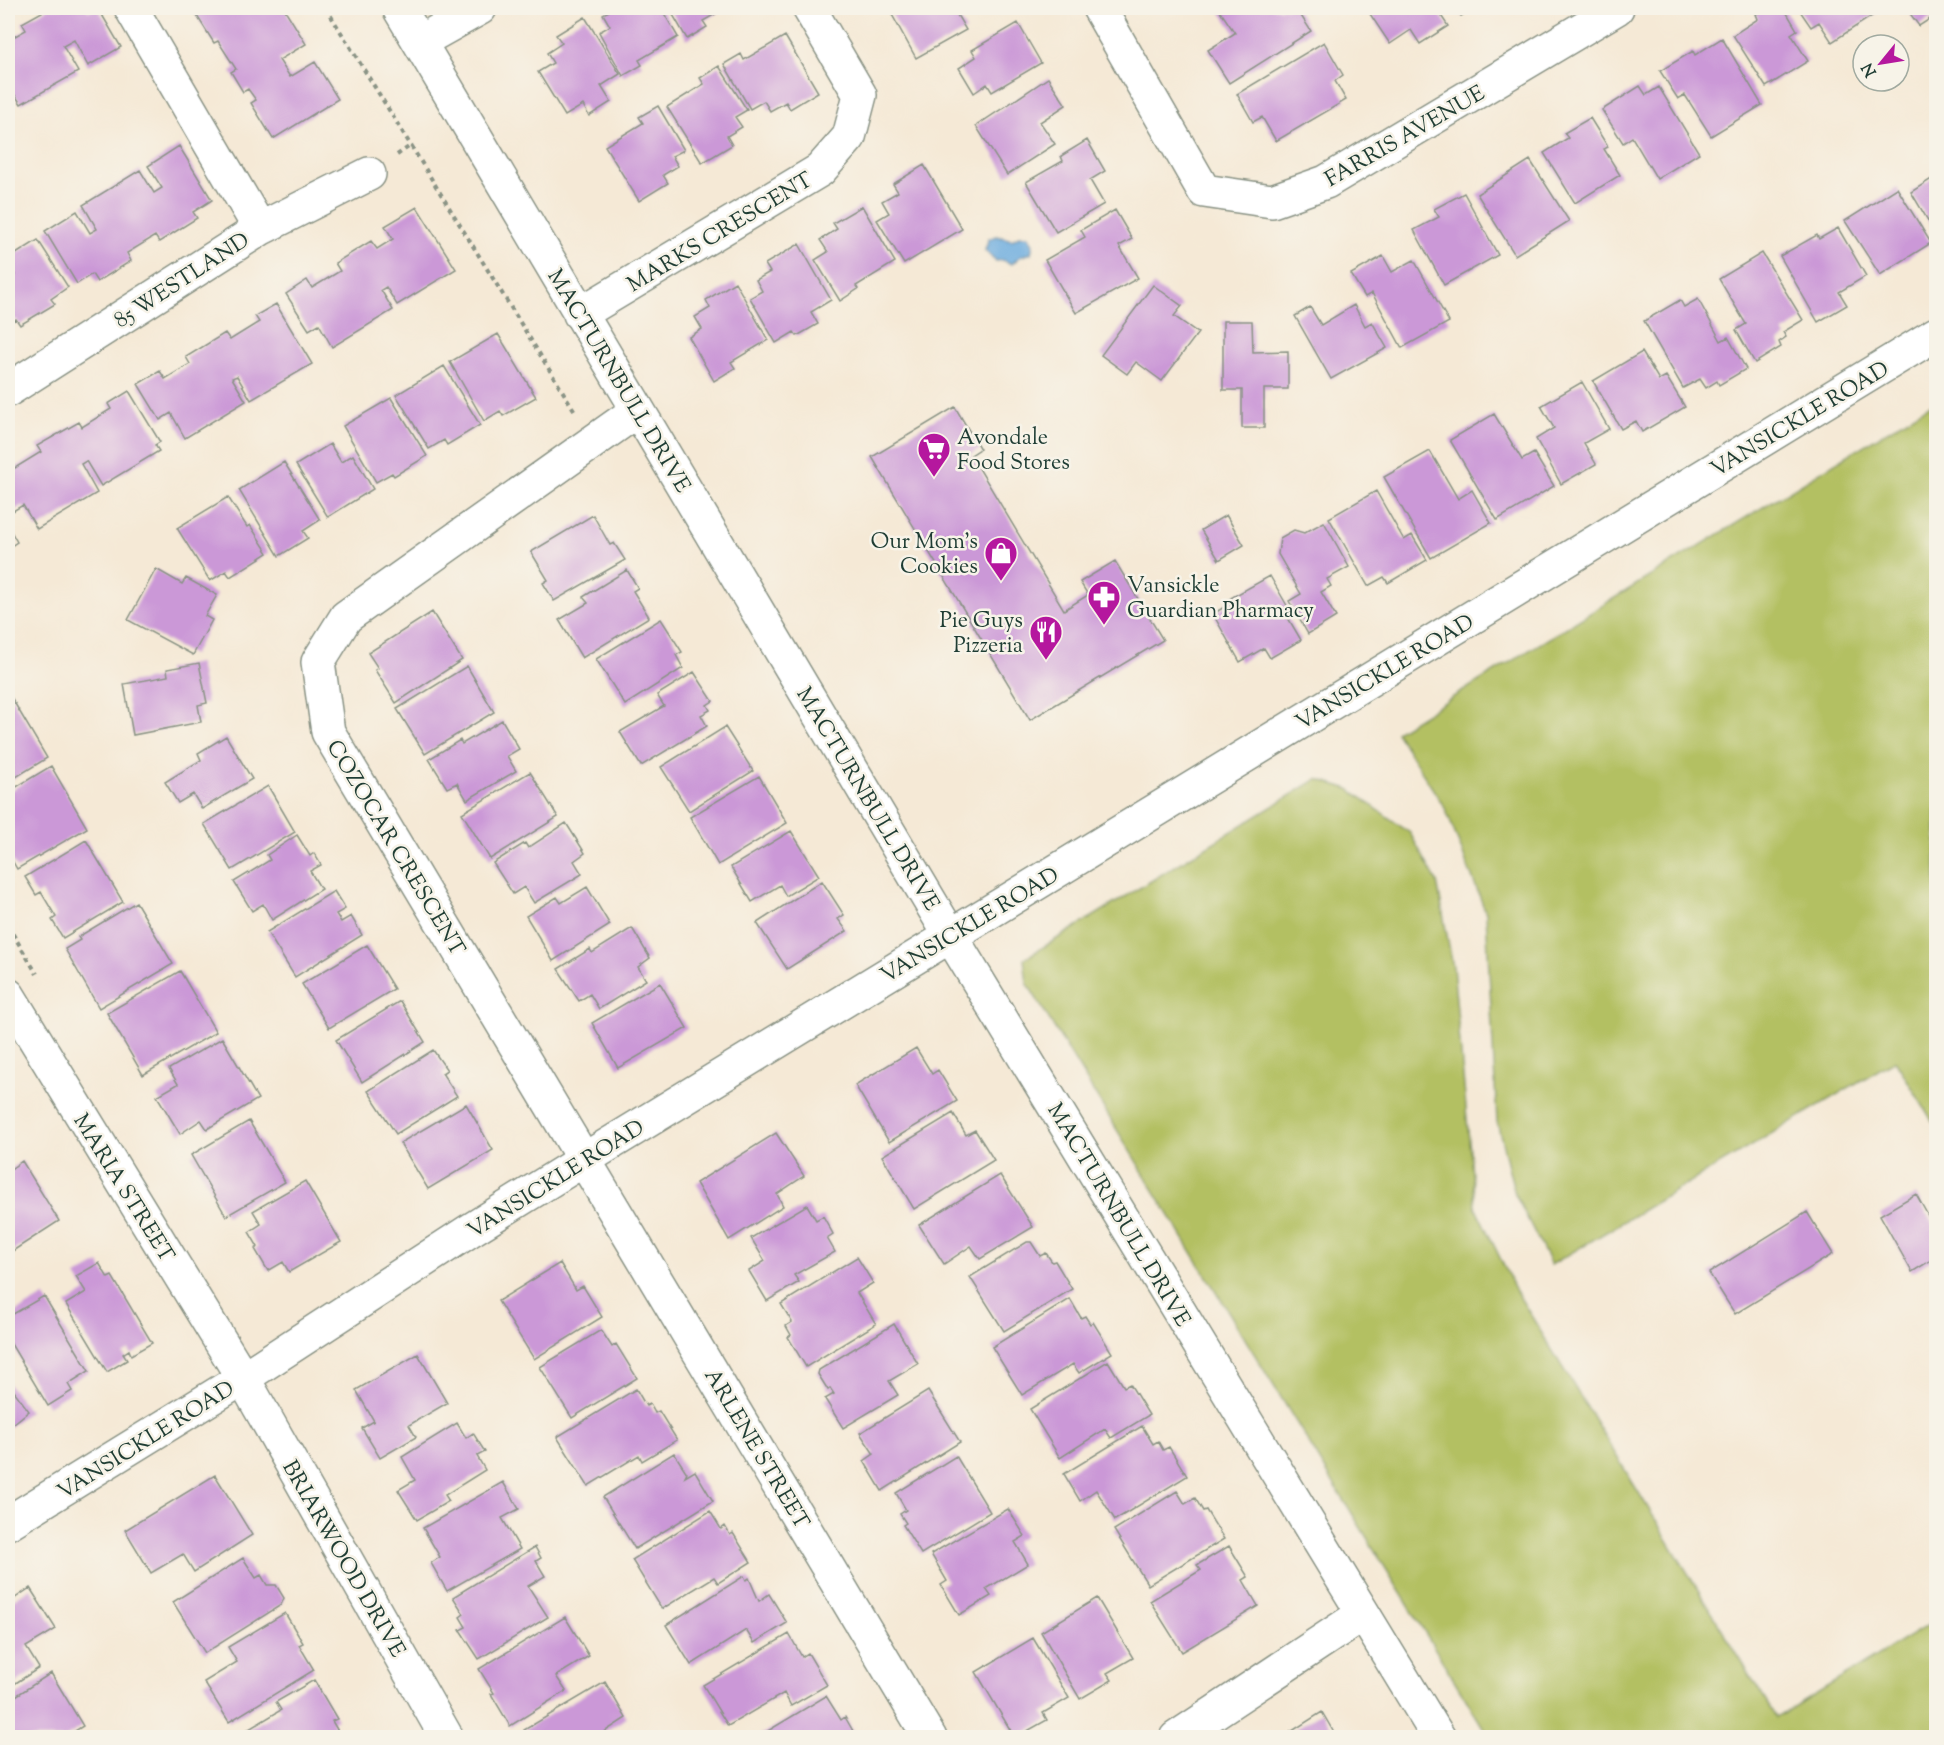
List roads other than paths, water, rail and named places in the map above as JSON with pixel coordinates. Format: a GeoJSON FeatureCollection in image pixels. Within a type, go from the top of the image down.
{"type":"FeatureCollection","features":[{"type":"Feature","properties":{"kind":"street","name":"85 WESTLAND"},"geometry":{"type":"LineString","coordinates":[[8,390],[260,229],[131,8]]}},
{"type":"Feature","properties":{"kind":"street","name":"MACTURNBULL DRIVE"},"geometry":{"type":"LineString","coordinates":[[399,8],[950,935],[1439,1737]]}},
{"type":"Feature","properties":{"kind":"street"},"geometry":{"type":"LineString","coordinates":[[421,42],[480,8]]}},
{"type":"Feature","properties":{"kind":"street","name":"MARKS CRESCENT"},"geometry":{"type":"LineString","coordinates":[[580,314],[820,170],[849,137],[861,95],[809,8]]}},
{"type":"Feature","properties":{"kind":"street","name":"FARRIS AVENUE"},"geometry":{"type":"LineString","coordinates":[[1099,8],[1204,191],[1272,201],[1326,182],[1617,8]]}},
{"type":"Feature","properties":{"kind":"street"},"geometry":{"type":"LineString","coordinates":[[260,229],[369,174]]}},
{"type":"Feature","properties":{"kind":"street","name":"VANSICKLE ROAD"},"geometry":{"type":"LineString","coordinates":[[8,1523],[243,1378],[469,1231],[585,1159],[1936,334]]}},
{"type":"Feature","properties":{"kind":"street","name":"COZOCAR CRESCENT"},"geometry":{"type":"LineString","coordinates":[[585,1159],[328,732],[318,662],[346,617],[638,410]]}},
{"type":"Feature","properties":{"kind":"street","name":"MARIA STREET"},"geometry":{"type":"LineString","coordinates":[[8,995],[243,1378]]}},
{"type":"Feature","properties":{"kind":"street","name":"ARLENE STREET"},"geometry":{"type":"LineString","coordinates":[[585,1159],[930,1737]]}},
{"type":"Feature","properties":{"kind":"street","name":"BRIARWOOD DRIVE"},"geometry":{"type":"LineString","coordinates":[[243,1378],[447,1737]]}},
{"type":"Feature","properties":{"kind":"street"},"geometry":{"type":"LineString","coordinates":[[1176,1737],[1363,1614]]}},
{"type":"Feature","properties":{"kind":"water"},"geometry":{"type":"Polygon","coordinates":[[[997,236],[1012,240],[1019,236],[1028,236],[1033,244],[1031,253],[1021,256],[1012,264],[1002,260],[996,261],[985,250],[989,239],[997,236]]]}},
{"type":"Feature","properties":{"kind":"place","name":"Avondale Food Stores"},"geometry":{"type":"Point","coordinates":[934,478]}},
{"type":"Feature","properties":{"kind":"place","name":"Our Mom's Cookies"},"geometry":{"type":"Point","coordinates":[1001,582]}},
{"type":"Feature","properties":{"kind":"place","name":"Vansickle Guardian Pharmacy"},"geometry":{"type":"Point","coordinates":[1104,626]}},
{"type":"Feature","properties":{"kind":"place","name":"Pie Guys Pizzeria"},"geometry":{"type":"Point","coordinates":[1046,661]}}]}
